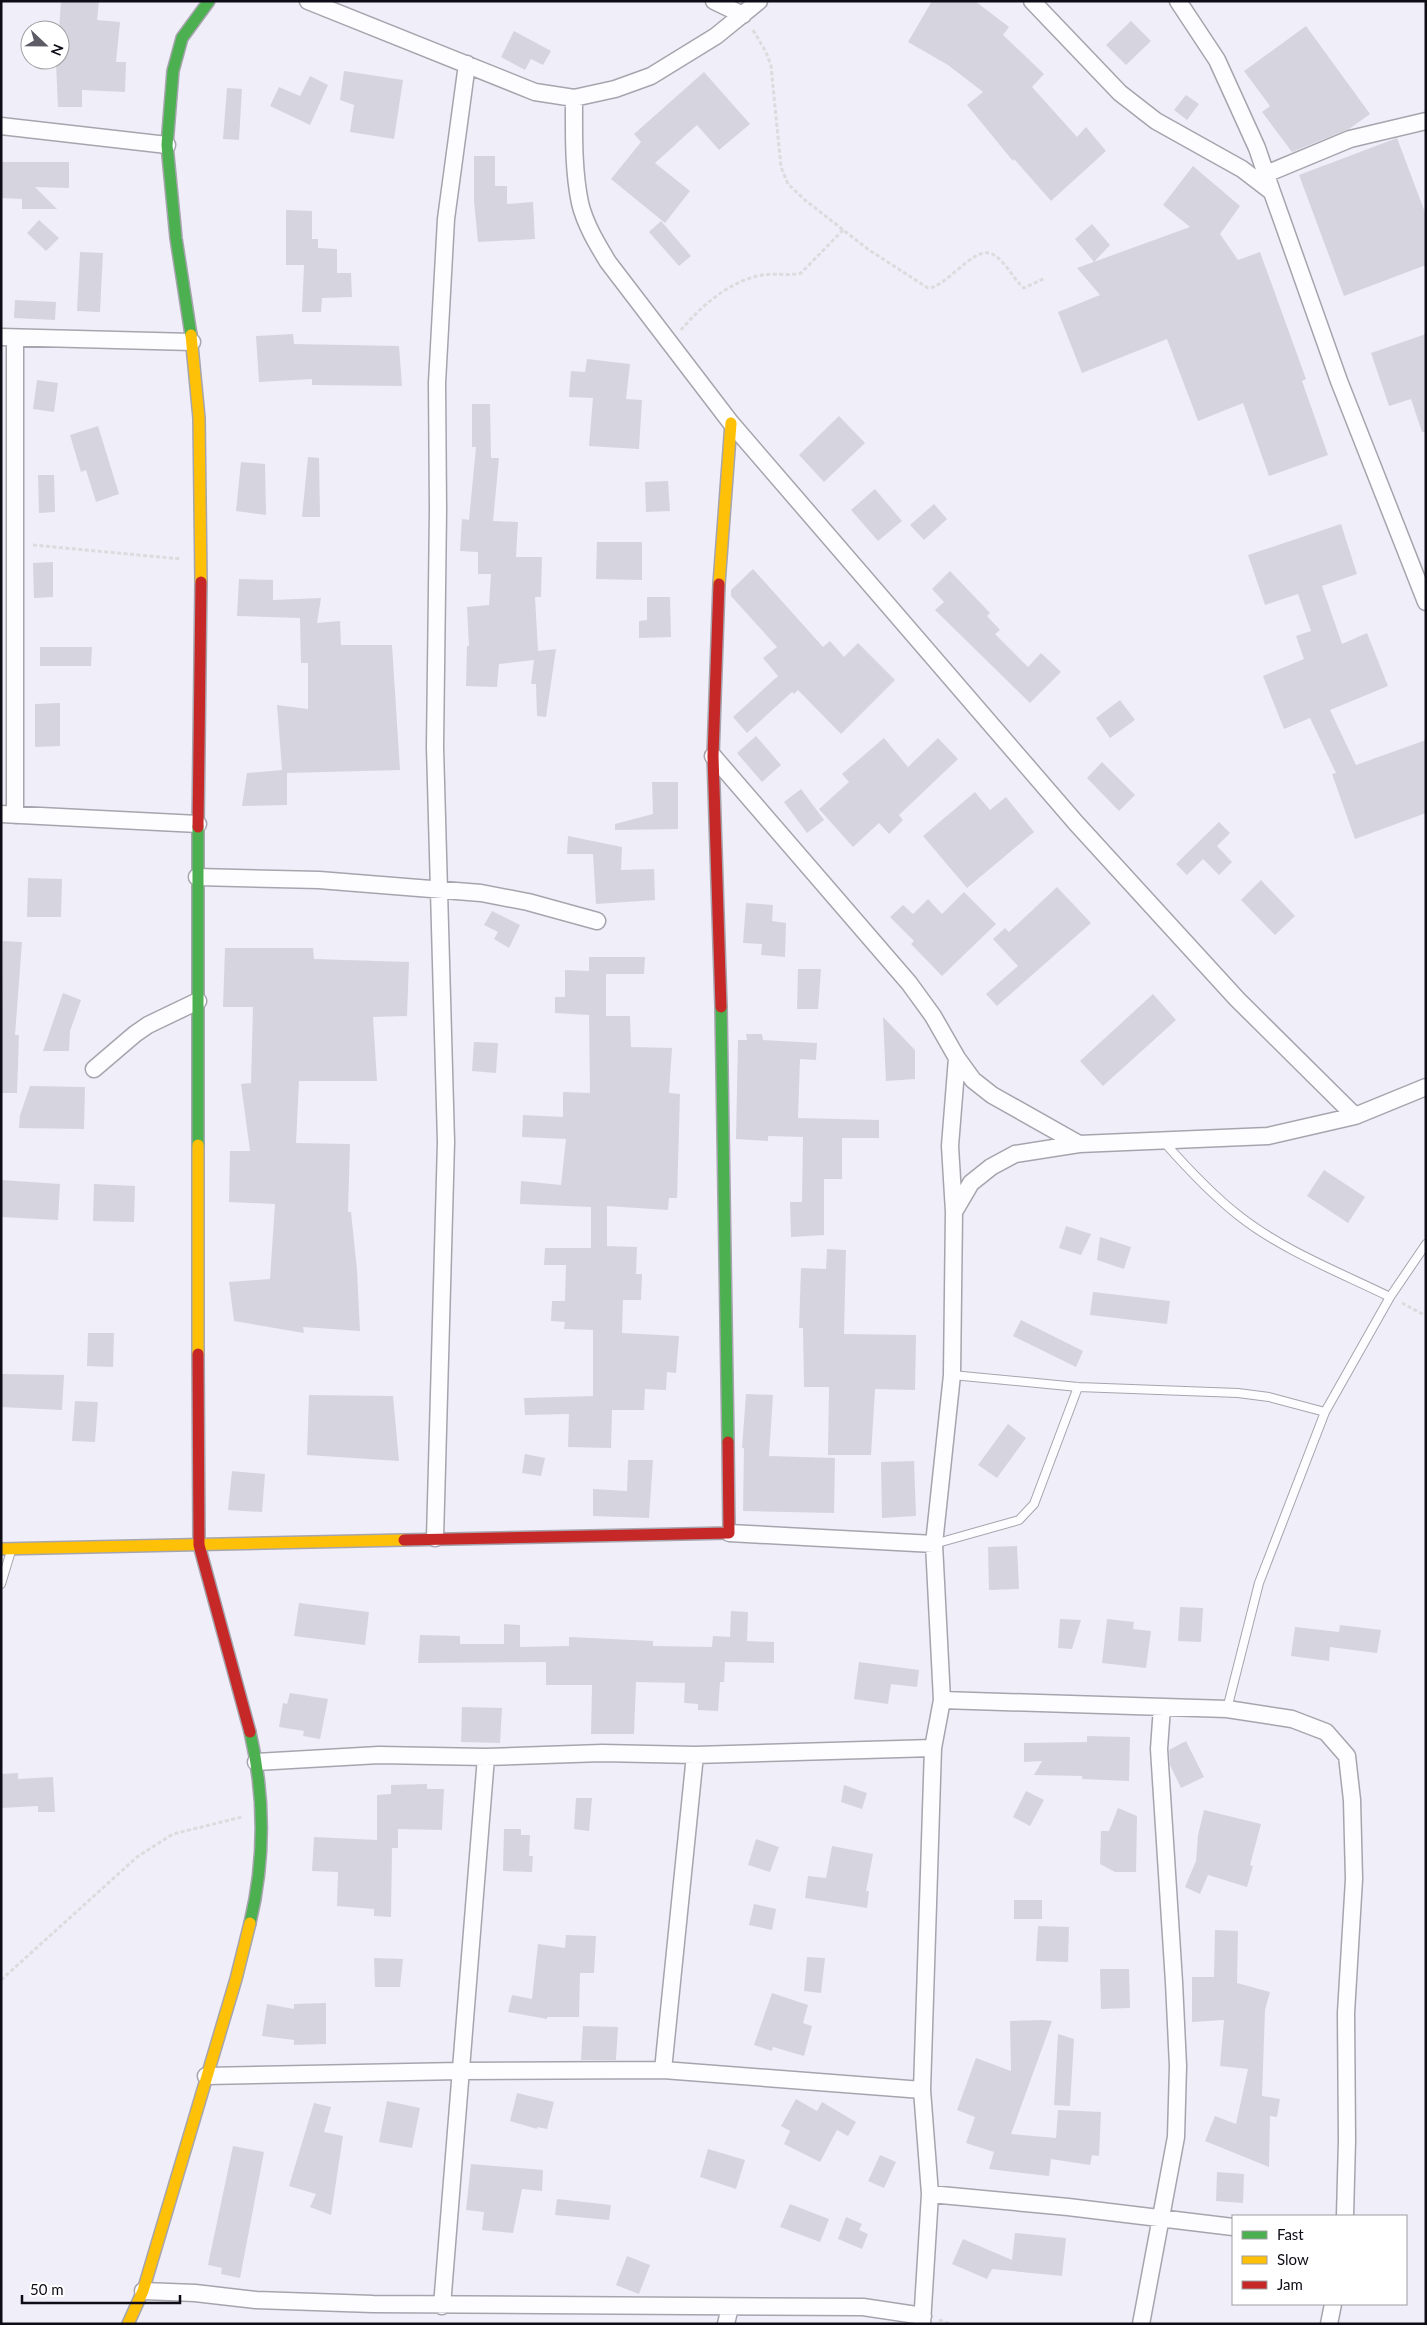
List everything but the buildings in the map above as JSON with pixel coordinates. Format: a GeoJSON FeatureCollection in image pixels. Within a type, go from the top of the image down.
{"type":"FeatureCollection","features":[{"type":"Feature","properties":{"kind":"street"},"geometry":{"type":"LineString","coordinates":[[128,2324],[143,2291],[250,1924],[260,1864],[262,1812],[256,1762],[242,1697],[208,1588],[199,1545],[197,877],[201,561],[199,418],[192,342],[176,238],[167,145],[173,71],[182,38],[209,1]]}},
{"type":"Feature","properties":{"kind":"street"},"geometry":{"type":"LineString","coordinates":[[308,1],[535,92],[574,98],[615,89],[651,76],[716,36],[759,1]]}},
{"type":"Feature","properties":{"kind":"street"},"geometry":{"type":"LineString","coordinates":[[714,1],[743,15]]}},
{"type":"Feature","properties":{"kind":"street"},"geometry":{"type":"LineString","coordinates":[[1032,1],[1120,93],[1156,121],[1242,169],[1272,192]]}},
{"type":"Feature","properties":{"kind":"street"},"geometry":{"type":"LineString","coordinates":[[1178,1],[1217,60],[1257,148],[1339,382],[1426,602]]}},
{"type":"Feature","properties":{"kind":"street"},"geometry":{"type":"LineString","coordinates":[[435,1538],[446,1142],[435,747],[438,510],[437,383],[446,219],[467,64]]}},
{"type":"Feature","properties":{"kind":"street"},"geometry":{"type":"LineString","coordinates":[[574,98],[574,154],[580,204],[592,234],[608,262],[731,423],[1082,830],[1237,999],[1356,1116]]}},
{"type":"Feature","properties":{"kind":"street"},"geometry":{"type":"LineString","coordinates":[[1266,174],[1350,139],[1426,121]]}},
{"type":"Feature","properties":{"kind":"street"},"geometry":{"type":"LineString","coordinates":[[1,126],[167,145]]}},
{"type":"Feature","properties":{"kind":"street"},"geometry":{"type":"LineString","coordinates":[[192,342],[8,338],[16,544],[8,814],[198,824]]}},
{"type":"Feature","properties":{"kind":"street"},"geometry":{"type":"LineString","coordinates":[[729,1533],[720,953],[713,756],[716,621],[731,423]]}},
{"type":"Feature","properties":{"kind":"street"},"geometry":{"type":"LineString","coordinates":[[713,756],[909,983],[933,1016],[957,1058],[973,1080],[992,1095],[1079,1144]]}},
{"type":"Feature","properties":{"kind":"street"},"geometry":{"type":"LineString","coordinates":[[197,877],[319,880],[481,893],[528,902],[597,921]]}},
{"type":"Feature","properties":{"kind":"street"},"geometry":{"type":"LineString","coordinates":[[94,1069],[142,1030],[198,1002]]}},
{"type":"Feature","properties":{"kind":"street"},"geometry":{"type":"LineString","coordinates":[[143,2291],[196,2293],[256,2300],[442,2306],[863,2307],[922,2320],[930,2194],[922,2090],[933,1748],[942,1700],[934,1544],[952,1375],[954,1212],[950,1146],[957,1058]]}},
{"type":"Feature","properties":{"kind":"street"},"geometry":{"type":"LineString","coordinates":[[954,1212],[971,1183],[991,1167],[1015,1154],[1079,1144],[1164,1142],[1268,1136],[1356,1116],[1426,1087]]}},
{"type":"Feature","properties":{"kind":"street"},"geometry":{"type":"LineString","coordinates":[[6,1549],[435,1538],[729,1533],[934,1544]]}},
{"type":"Feature","properties":{"kind":"street"},"geometry":{"type":"LineString","coordinates":[[942,1700],[1228,1709],[1292,1719],[1326,1732],[1348,1756],[1352,1800],[1354,1879],[1346,2013],[1347,2140],[1345,2215]]}},
{"type":"Feature","properties":{"kind":"street"},"geometry":{"type":"LineString","coordinates":[[1141,2324],[1162,2220],[1176,2137],[1178,2066],[1159,1750],[1162,1707]]}},
{"type":"Feature","properties":{"kind":"street"},"geometry":{"type":"LineString","coordinates":[[256,1762],[380,1755],[486,1756],[602,1753],[695,1755],[933,1748]]}},
{"type":"Feature","properties":{"kind":"street"},"geometry":{"type":"LineString","coordinates":[[663,2070],[695,1755]]}},
{"type":"Feature","properties":{"kind":"street"},"geometry":{"type":"LineString","coordinates":[[442,2306],[486,1756]]}},
{"type":"Feature","properties":{"kind":"street"},"geometry":{"type":"LineString","coordinates":[[206,2076],[460,2070],[663,2070],[922,2090]]}},
{"type":"Feature","properties":{"kind":"street"},"geometry":{"type":"LineString","coordinates":[[930,2194],[1068,2207],[1162,2220],[1232,2227]]}},
{"type":"Feature","properties":{"kind":"street"},"geometry":{"type":"LineString","coordinates":[[1329,2324],[1332,2305]]}},
{"type":"Feature","properties":{"kind":"street"},"geometry":{"type":"LineString","coordinates":[[726,2324],[730,2307]]}},
{"type":"Feature","properties":{"kind":"lane"},"geometry":{"type":"LineString","coordinates":[[1164,1142],[1201,1183],[1238,1216],[1276,1241],[1390,1296]]}},
{"type":"Feature","properties":{"kind":"lane"},"geometry":{"type":"LineString","coordinates":[[1228,1709],[1259,1583],[1326,1412],[1390,1296],[1426,1244]]}},
{"type":"Feature","properties":{"kind":"lane"},"geometry":{"type":"LineString","coordinates":[[952,1375],[1078,1387],[1238,1393],[1269,1398],[1326,1412]]}},
{"type":"Feature","properties":{"kind":"lane"},"geometry":{"type":"LineString","coordinates":[[934,1544],[1018,1520],[1034,1504],[1078,1387]]}},
{"type":"Feature","properties":{"kind":"lane"},"geometry":{"type":"LineString","coordinates":[[1,1584],[6,1549]]}},
{"type":"Feature","properties":{"kind":"path"},"geometry":{"type":"LineString","coordinates":[[743,15],[766,52],[771,66],[782,167],[788,184],[805,200],[869,250],[928,288],[934,287],[960,267],[985,253],[993,254],[1024,288],[1045,278]]}},
{"type":"Feature","properties":{"kind":"path"},"geometry":{"type":"LineString","coordinates":[[671,343],[704,306],[736,283],[764,275],[801,273],[843,230]]}},
{"type":"Feature","properties":{"kind":"path"},"geometry":{"type":"LineString","coordinates":[[16,544],[201,561]]}},
{"type":"Feature","properties":{"kind":"path"},"geometry":{"type":"LineString","coordinates":[[1390,1296],[1426,1316]]}},
{"type":"Feature","properties":{"kind":"path"},"geometry":{"type":"LineString","coordinates":[[1,1980],[137,1857],[172,1834],[262,1812]]}},
{"type":"Feature","properties":{"kind":"traffic: fast"},"geometry":{"type":"LineString","coordinates":[[191,335],[176,238],[167,145],[173,71],[182,38],[209,1]]}},
{"type":"Feature","properties":{"kind":"traffic: fast"},"geometry":{"type":"LineString","coordinates":[[198,827],[198,1145]]}},
{"type":"Feature","properties":{"kind":"traffic: fast"},"geometry":{"type":"LineString","coordinates":[[721,1007],[728,1442]]}},
{"type":"Feature","properties":{"kind":"traffic: fast"},"geometry":{"type":"LineString","coordinates":[[250,1732],[261,1804],[261,1852],[250,1923]]}},
{"type":"Feature","properties":{"kind":"traffic: slow"},"geometry":{"type":"LineString","coordinates":[[191,335],[199,418],[201,582]]}},
{"type":"Feature","properties":{"kind":"traffic: slow"},"geometry":{"type":"LineString","coordinates":[[719,584],[731,423]]}},
{"type":"Feature","properties":{"kind":"traffic: slow"},"geometry":{"type":"LineString","coordinates":[[198,1145],[198,1354]]}},
{"type":"Feature","properties":{"kind":"traffic: slow"},"geometry":{"type":"LineString","coordinates":[[1,1549],[404,1540]]}},
{"type":"Feature","properties":{"kind":"traffic: slow"},"geometry":{"type":"LineString","coordinates":[[128,2324],[143,2291],[236,1979],[250,1923]]}},
{"type":"Feature","properties":{"kind":"traffic: jam"},"geometry":{"type":"LineString","coordinates":[[198,827],[201,582]]}},
{"type":"Feature","properties":{"kind":"traffic: jam"},"geometry":{"type":"LineString","coordinates":[[719,584],[713,756],[721,1007]]}},
{"type":"Feature","properties":{"kind":"traffic: jam"},"geometry":{"type":"LineString","coordinates":[[198,1354],[199,1545],[250,1732]]}},
{"type":"Feature","properties":{"kind":"traffic: jam"},"geometry":{"type":"LineString","coordinates":[[404,1540],[729,1533],[728,1442]]}}]}
